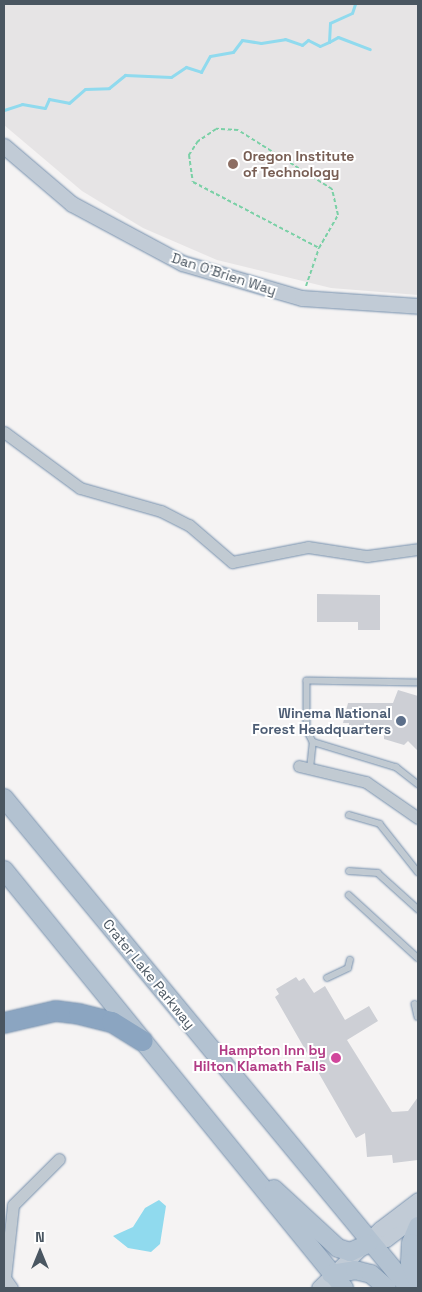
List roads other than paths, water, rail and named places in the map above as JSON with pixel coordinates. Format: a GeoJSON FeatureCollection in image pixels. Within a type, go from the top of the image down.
{"type":"FeatureCollection","features":[{"type":"Feature","properties":{"kind":"highway"},"geometry":{"type":"LineString","coordinates":[[4,1023],[27,1015],[72,1012],[112,1022],[143,1041]]}},
{"type":"Feature","properties":{"kind":"main road","name":"Crater Lake Parkway"},"geometry":{"type":"LineString","coordinates":[[4,798],[368,1244],[409,1288]]}},
{"type":"Feature","properties":{"kind":"main road"},"geometry":{"type":"LineString","coordinates":[[4,870],[344,1288]]}},
{"type":"Feature","properties":{"kind":"main road"},"geometry":{"type":"LineString","coordinates":[[244,1167],[267,1183],[330,1244],[350,1252],[368,1244]]}},
{"type":"Feature","properties":{"kind":"main road"},"geometry":{"type":"LineString","coordinates":[[418,1226],[411,1243],[410,1262],[418,1282]]}},
{"type":"Feature","properties":{"kind":"main road"},"geometry":{"type":"LineString","coordinates":[[331,1274],[355,1270],[371,1274],[387,1288]]}},
{"type":"Feature","properties":{"kind":"street","name":"Dan O'Brien Way"},"geometry":{"type":"LineString","coordinates":[[4,146],[72,204],[121,234],[182,263],[302,298],[418,306]]}},
{"type":"Feature","properties":{"kind":"street"},"geometry":{"type":"LineString","coordinates":[[4,432],[80,488],[161,511],[188,525],[232,562],[308,548],[367,556],[418,549]]}},
{"type":"Feature","properties":{"kind":"street"},"geometry":{"type":"LineString","coordinates":[[304,768],[366,782],[418,816]]}},
{"type":"Feature","properties":{"kind":"street"},"geometry":{"type":"LineString","coordinates":[[12,1288],[5,1270],[13,1205],[60,1159]]}},
{"type":"Feature","properties":{"kind":"street"},"geometry":{"type":"LineString","coordinates":[[319,1288],[331,1274],[418,1200]]}},
{"type":"Feature","properties":{"kind":"street"},"geometry":{"type":"LineString","coordinates":[[368,1244],[386,1239],[418,1215]]}},
{"type":"Feature","properties":{"kind":"lane"},"geometry":{"type":"LineString","coordinates":[[304,768],[313,742],[307,730],[307,681],[418,682]]}},
{"type":"Feature","properties":{"kind":"lane"},"geometry":{"type":"LineString","coordinates":[[313,742],[366,755],[396,767],[418,784]]}},
{"type":"Feature","properties":{"kind":"lane"},"geometry":{"type":"LineString","coordinates":[[349,816],[380,824],[418,872]]}},
{"type":"Feature","properties":{"kind":"lane"},"geometry":{"type":"LineString","coordinates":[[349,870],[378,873],[418,909]]}},
{"type":"Feature","properties":{"kind":"lane"},"geometry":{"type":"LineString","coordinates":[[349,894],[418,958]]}},
{"type":"Feature","properties":{"kind":"lane"},"geometry":{"type":"LineString","coordinates":[[327,978],[348,968],[350,960]]}},
{"type":"Feature","properties":{"kind":"lane"},"geometry":{"type":"LineString","coordinates":[[415,1004],[418,1017]]}},
{"type":"Feature","properties":{"kind":"water"},"geometry":{"type":"Polygon","coordinates":[[[159,1200],[166,1206],[160,1244],[151,1252],[128,1248],[113,1236],[133,1227],[145,1208],[159,1200]]]}},
{"type":"Feature","properties":{"kind":"waterway"},"geometry":{"type":"LineString","coordinates":[[355,4],[352,13],[330,23],[329,42],[338,37],[370,49]]}},
{"type":"Feature","properties":{"kind":"waterway"},"geometry":{"type":"LineString","coordinates":[[4,110],[22,104],[45,108],[49,99],[69,103],[85,89],[109,88],[125,75],[171,77],[186,67],[201,72],[210,56],[233,52],[242,40],[261,43],[285,39],[302,45],[308,40],[320,46],[329,42]]}},
{"type":"Feature","properties":{"kind":"place","name":"Oregon Institute of Technology"},"geometry":{"type":"Point","coordinates":[233,164]}},
{"type":"Feature","properties":{"kind":"place","name":"Winema National Forest Headquarters"},"geometry":{"type":"Point","coordinates":[401,721]}},
{"type":"Feature","properties":{"kind":"place","name":"Hampton Inn by Hilton Klamath Falls"},"geometry":{"type":"Point","coordinates":[336,1058]}}]}
